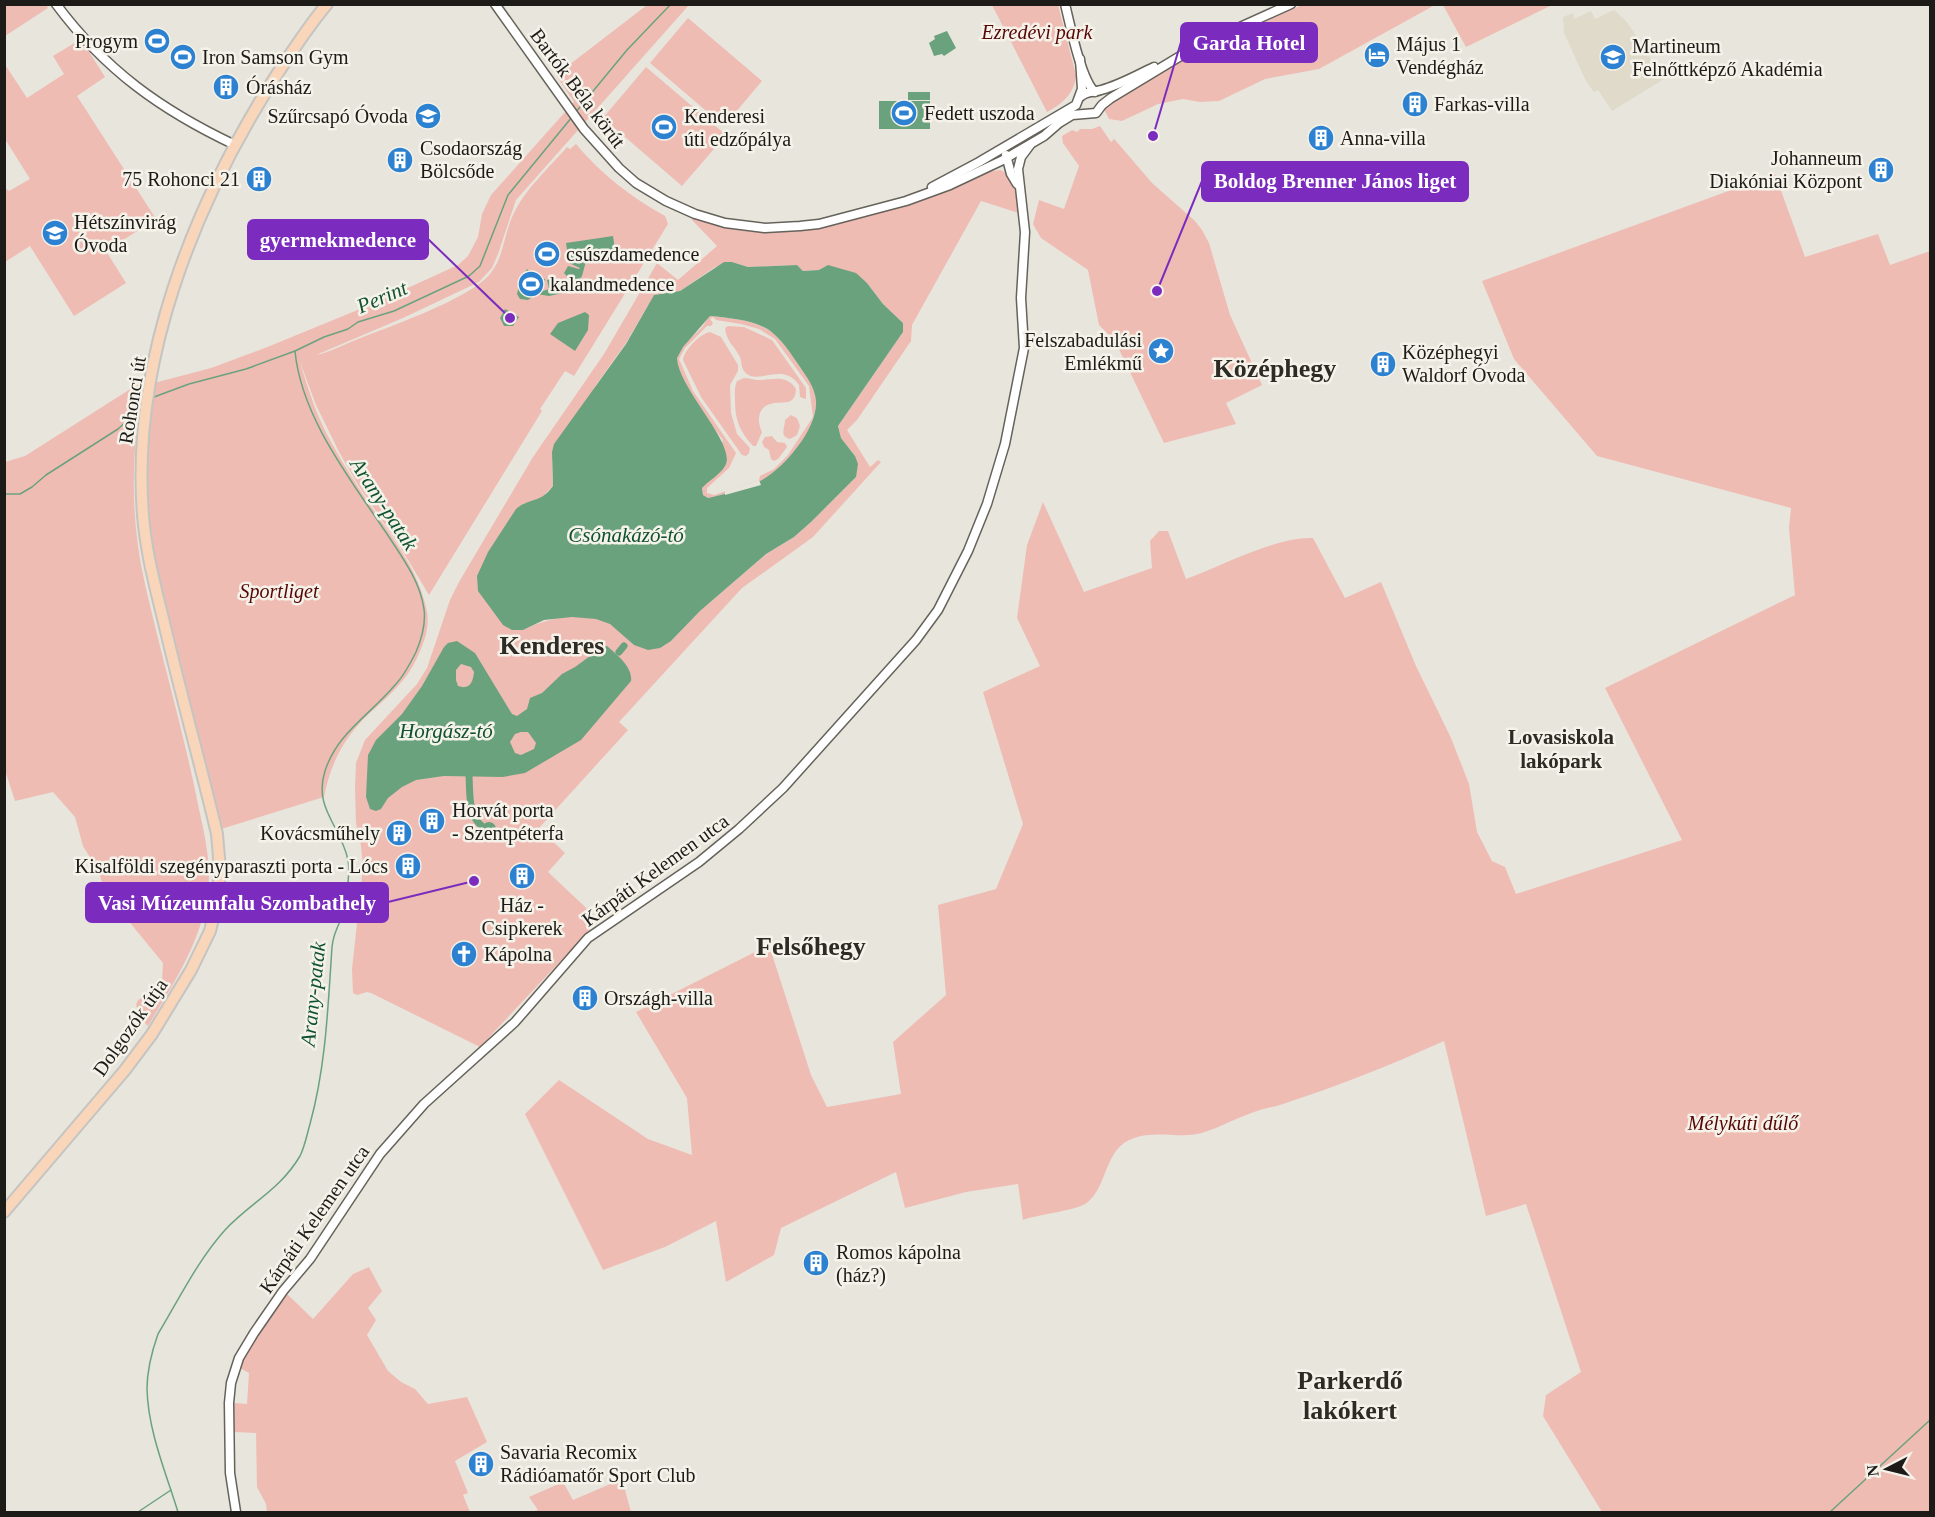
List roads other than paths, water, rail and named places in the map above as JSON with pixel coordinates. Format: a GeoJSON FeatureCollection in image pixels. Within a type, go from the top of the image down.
{"type":"FeatureCollection","features":[{"type":"Feature","properties":{"kind":"main road","name":"Rohonci út"},"geometry":{"type":"LineString","coordinates":[[217,834],[159,604],[147,546],[141,483],[144,424],[164,322],[183,263],[211,195],[235,145],[284,62],[327,4]]}},
{"type":"Feature","properties":{"kind":"main road","name":"Dolgozók útja"},"geometry":{"type":"LineString","coordinates":[[4,1212],[125,1070],[152,1034],[186,978],[210,932],[218,902],[220,870],[217,834]]}},
{"type":"Feature","properties":{"kind":"street"},"geometry":{"type":"LineString","coordinates":[[56,4],[99,55],[134,86],[189,123],[235,145]]}},
{"type":"Feature","properties":{"kind":"street","name":"Bartók Béla körút"},"geometry":{"type":"LineString","coordinates":[[495,4],[584,129],[610,159],[636,183],[666,201],[708,219],[744,226],[782,228],[819,224],[938,190],[1007,158],[1030,145],[1072,115],[1097,113],[1102,105]]}},
{"type":"Feature","properties":{"kind":"street"},"geometry":{"type":"LineString","coordinates":[[1065,4],[1088,82],[1100,97],[1102,105],[1192,49],[1291,4]]}},
{"type":"Feature","properties":{"kind":"street","name":"Bartók Béla körút"},"geometry":{"type":"LineString","coordinates":[[882,207],[948,179],[1002,149],[1075,106],[1086,92],[1113,87],[1192,49]]}},
{"type":"Feature","properties":{"kind":"street"},"geometry":{"type":"LineString","coordinates":[[1080,59],[1082,86],[1079,99],[1080,110],[1086,114]]}},
{"type":"Feature","properties":{"kind":"street","name":"Kárpáti Kelemen utca"},"geometry":{"type":"LineString","coordinates":[[236,1512],[230,1473],[229,1395],[239,1358],[284,1291],[310,1259],[369,1168],[411,1117],[503,1034],[588,938],[699,862],[783,788],[934,616],[977,531],[1005,444],[1025,339],[1021,298],[1025,232],[1019,189],[1019,164],[1030,145]]}},
{"type":"Feature","properties":{"kind":"street","name":"Kárpáti Kelemen utca"},"geometry":{"type":"LineString","coordinates":[[1002,149],[1019,189]]}},
{"type":"Feature","properties":{"kind":"street"},"geometry":{"type":"LineString","coordinates":[[985,169],[1003,168],[1011,174]]}},
{"type":"Feature","properties":{"kind":"water"},"geometry":{"type":"Polygon","coordinates":[[[947,31],[956,48],[944,56],[942,54],[934,56],[929,43],[935,39],[934,36],[947,31]]]}},
{"type":"Feature","properties":{"kind":"water"},"geometry":{"type":"Polygon","coordinates":[[[908,92],[930,92],[930,100],[908,100],[908,92]]]}},
{"type":"Feature","properties":{"kind":"water"},"geometry":{"type":"Polygon","coordinates":[[[879,101],[930,101],[930,129],[879,129],[879,101]]]}},
{"type":"Feature","properties":{"kind":"water"},"geometry":{"type":"Polygon","coordinates":[[[613,236],[616,256],[586,261],[582,276],[575,285],[564,273],[568,266],[580,268],[569,263],[566,243],[613,236]]]}},
{"type":"Feature","properties":{"kind":"water","name":"csúszdamedence"},"geometry":{"type":"Polygon","coordinates":[[[553,248],[553,261],[545,264],[541,260],[540,250],[553,248]]]}},
{"type":"Feature","properties":{"kind":"water","name":"Csónakázó-tó"},"geometry":{"type":"Polygon","coordinates":[[[724,262],[748,267],[797,265],[803,271],[819,270],[828,265],[856,273],[867,283],[883,304],[903,323],[903,332],[838,426],[841,438],[855,456],[858,464],[856,477],[794,537],[766,554],[700,611],[671,641],[660,648],[648,650],[634,645],[610,624],[596,619],[572,617],[544,620],[523,630],[512,630],[503,625],[478,591],[477,576],[488,552],[516,509],[544,496],[553,486],[552,452],[554,444],[626,344],[654,295],[680,291],[724,262]],[[710,316],[683,347],[677,358],[687,385],[716,431],[727,457],[723,469],[702,488],[703,495],[708,498],[754,484],[779,467],[798,447],[805,435],[815,412],[816,401],[807,377],[787,349],[769,330],[753,323],[710,316]]]}},
{"type":"Feature","properties":{"kind":"water","name":"kalandmedence"},"geometry":{"type":"Polygon","coordinates":[[[527,269],[537,277],[545,279],[543,291],[549,289],[547,280],[555,278],[563,293],[549,296],[537,294],[528,300],[520,299],[517,294],[518,285],[527,269]]]}},
{"type":"Feature","properties":{"kind":"water"},"geometry":{"type":"Polygon","coordinates":[[[505,309],[519,317],[513,326],[504,326],[500,318],[505,309]]]}},
{"type":"Feature","properties":{"kind":"water"},"geometry":{"type":"Polygon","coordinates":[[[585,312],[589,315],[588,330],[575,351],[550,334],[558,323],[585,312]]]}},
{"type":"Feature","properties":{"kind":"water","name":"Horgász-tó"},"geometry":{"type":"Polygon","coordinates":[[[457,641],[475,653],[512,714],[517,716],[527,709],[530,698],[542,693],[562,674],[607,646],[627,666],[631,681],[581,740],[525,773],[503,777],[444,776],[416,780],[388,798],[381,809],[376,811],[370,809],[366,797],[368,755],[376,740],[402,714],[422,686],[448,643],[457,641]],[[461,664],[456,670],[456,680],[458,686],[465,687],[473,679],[474,672],[471,667],[461,664]],[[528,732],[515,734],[510,742],[515,753],[521,755],[534,749],[536,743],[528,732]]]}},
{"type":"Feature","properties":{"kind":"water"},"geometry":{"type":"Polygon","coordinates":[[[486,822],[492,822],[496,829],[492,836],[486,836],[482,832],[482,826],[486,822]]]}},
{"type":"Feature","properties":{"kind":"waterway","name":"Perint"},"geometry":{"type":"LineString","coordinates":[[575,113],[627,50],[671,4]]}},
{"type":"Feature","properties":{"kind":"waterway","name":"Perint"},"geometry":{"type":"LineString","coordinates":[[154,397],[189,384],[246,369],[295,351],[324,337],[348,329],[358,322],[394,311],[469,276],[480,266],[508,195],[572,117]]}},
{"type":"Feature","properties":{"kind":"waterway","name":"Arany-patak"},"geometry":{"type":"LineString","coordinates":[[178,1512],[158,1452],[148,1405],[150,1361],[158,1334],[197,1267],[225,1230],[292,1168],[303,1148],[320,1080],[333,942],[344,913],[349,876],[345,848],[325,806],[322,784],[325,771],[330,758],[346,735],[404,674],[416,652],[424,626],[424,609],[419,589],[399,551],[344,470],[317,424],[299,376],[295,351]]}},
{"type":"Feature","properties":{"kind":"waterway","name":"Perint"},"geometry":{"type":"LineString","coordinates":[[4,494],[20,494],[32,487],[46,475],[118,429],[141,408]]}},
{"type":"Feature","properties":{"kind":"waterway"},"geometry":{"type":"LineString","coordinates":[[619,652],[624,646]]}},
{"type":"Feature","properties":{"kind":"waterway"},"geometry":{"type":"LineString","coordinates":[[469,776],[472,810],[477,822],[482,826]]}},
{"type":"Feature","properties":{"kind":"waterway"},"geometry":{"type":"LineString","coordinates":[[1830,1512],[1930,1420]]}},
{"type":"Feature","properties":{"kind":"waterway"},"geometry":{"type":"LineString","coordinates":[[138,1512],[171,1490]]}},
{"type":"Feature","properties":{"kind":"place","name":"Progym"},"geometry":{"type":"Point","coordinates":[157,41]}},
{"type":"Feature","properties":{"kind":"place","name":"Május 1 Vendégház"},"geometry":{"type":"Point","coordinates":[1377,55]}},
{"type":"Feature","properties":{"kind":"place","name":"Iron Samson Gym"},"geometry":{"type":"Point","coordinates":[183,57]}},
{"type":"Feature","properties":{"kind":"place","name":"Martineum Felnőttképző Akadémia"},"geometry":{"type":"Point","coordinates":[1613,57]}},
{"type":"Feature","properties":{"kind":"place","name":"Órásház"},"geometry":{"type":"Point","coordinates":[226,87]}},
{"type":"Feature","properties":{"kind":"place","name":"Farkas-villa"},"geometry":{"type":"Point","coordinates":[1415,104]}},
{"type":"Feature","properties":{"kind":"place","name":"Fedett uszoda"},"geometry":{"type":"Point","coordinates":[904,113]}},
{"type":"Feature","properties":{"kind":"place","name":"Szűrcsapó Óvoda"},"geometry":{"type":"Point","coordinates":[428,116]}},
{"type":"Feature","properties":{"kind":"place","name":"Kenderesi úti edzőpálya"},"geometry":{"type":"Point","coordinates":[664,127]}},
{"type":"Feature","properties":{"kind":"place","name":"Garda Hotel"},"geometry":{"type":"Point","coordinates":[1153,136]}},
{"type":"Feature","properties":{"kind":"place","name":"Anna-villa"},"geometry":{"type":"Point","coordinates":[1321,138]}},
{"type":"Feature","properties":{"kind":"place","name":"Csodaország Bölcsőde"},"geometry":{"type":"Point","coordinates":[400,160]}},
{"type":"Feature","properties":{"kind":"place","name":"Johanneum Diakóniai Központ"},"geometry":{"type":"Point","coordinates":[1881,170]}},
{"type":"Feature","properties":{"kind":"place","name":"75 Rohonci 21"},"geometry":{"type":"Point","coordinates":[259,179]}},
{"type":"Feature","properties":{"kind":"place","name":"Hétszínvirág Óvoda"},"geometry":{"type":"Point","coordinates":[55,233]}},
{"type":"Feature","properties":{"kind":"place","name":"csúszdamedence"},"geometry":{"type":"Point","coordinates":[547,254]}},
{"type":"Feature","properties":{"kind":"place","name":"kalandmedence"},"geometry":{"type":"Point","coordinates":[531,284]}},
{"type":"Feature","properties":{"kind":"place","name":"Boldog Brenner János liget"},"geometry":{"type":"Point","coordinates":[1157,291]}},
{"type":"Feature","properties":{"kind":"place","name":"gyermekmedence"},"geometry":{"type":"Point","coordinates":[510,318]}},
{"type":"Feature","properties":{"kind":"place","name":"Felszabadulási Emlékmű"},"geometry":{"type":"Point","coordinates":[1161,351]}},
{"type":"Feature","properties":{"kind":"place","name":"Középhegyi Waldorf Óvoda"},"geometry":{"type":"Point","coordinates":[1383,364]}},
{"type":"Feature","properties":{"kind":"place","name":"Horvát porta - Szentpéterfa"},"geometry":{"type":"Point","coordinates":[432,821]}},
{"type":"Feature","properties":{"kind":"place","name":"Kovácsműhely"},"geometry":{"type":"Point","coordinates":[399,833]}},
{"type":"Feature","properties":{"kind":"place","name":"Kisalföldi szegényparaszti porta - Lócs"},"geometry":{"type":"Point","coordinates":[408,866]}},
{"type":"Feature","properties":{"kind":"place","name":"Ház - Csipkerek"},"geometry":{"type":"Point","coordinates":[522,876]}},
{"type":"Feature","properties":{"kind":"place","name":"Vasi Múzeumfalu Szombathely"},"geometry":{"type":"Point","coordinates":[474,881]}},
{"type":"Feature","properties":{"kind":"place","name":"Kápolna"},"geometry":{"type":"Point","coordinates":[464,954]}},
{"type":"Feature","properties":{"kind":"place","name":"Országh-villa"},"geometry":{"type":"Point","coordinates":[585,998]}},
{"type":"Feature","properties":{"kind":"place","name":"Romos kápolna (ház?)"},"geometry":{"type":"Point","coordinates":[816,1263]}},
{"type":"Feature","properties":{"kind":"place","name":"Savaria Recomix Rádióamatőr Sport Club"},"geometry":{"type":"Point","coordinates":[481,1464]}},
{"type":"Feature","properties":{"kind":"district","name":"Középhegy"},"geometry":{"type":"Point","coordinates":[1275,368]}},
{"type":"Feature","properties":{"kind":"district","name":"Kenderes"},"geometry":{"type":"Point","coordinates":[552,645]}},
{"type":"Feature","properties":{"kind":"district","name":"Lovasiskola lakópark"},"geometry":{"type":"Point","coordinates":[1561,749]}},
{"type":"Feature","properties":{"kind":"district","name":"Felsőhegy"},"geometry":{"type":"Point","coordinates":[811,946]}},
{"type":"Feature","properties":{"kind":"district","name":"Parkerdő lakókert"},"geometry":{"type":"Point","coordinates":[1350,1395]}},
{"type":"Feature","properties":{"kind":"park label","name":"Ezredévi park"},"geometry":{"type":"Point","coordinates":[1037,32]}},
{"type":"Feature","properties":{"kind":"park label","name":"Sportliget"},"geometry":{"type":"Point","coordinates":[279,591]}},
{"type":"Feature","properties":{"kind":"park label","name":"Mélykúti dűlő"},"geometry":{"type":"Point","coordinates":[1743,1123]}}]}
